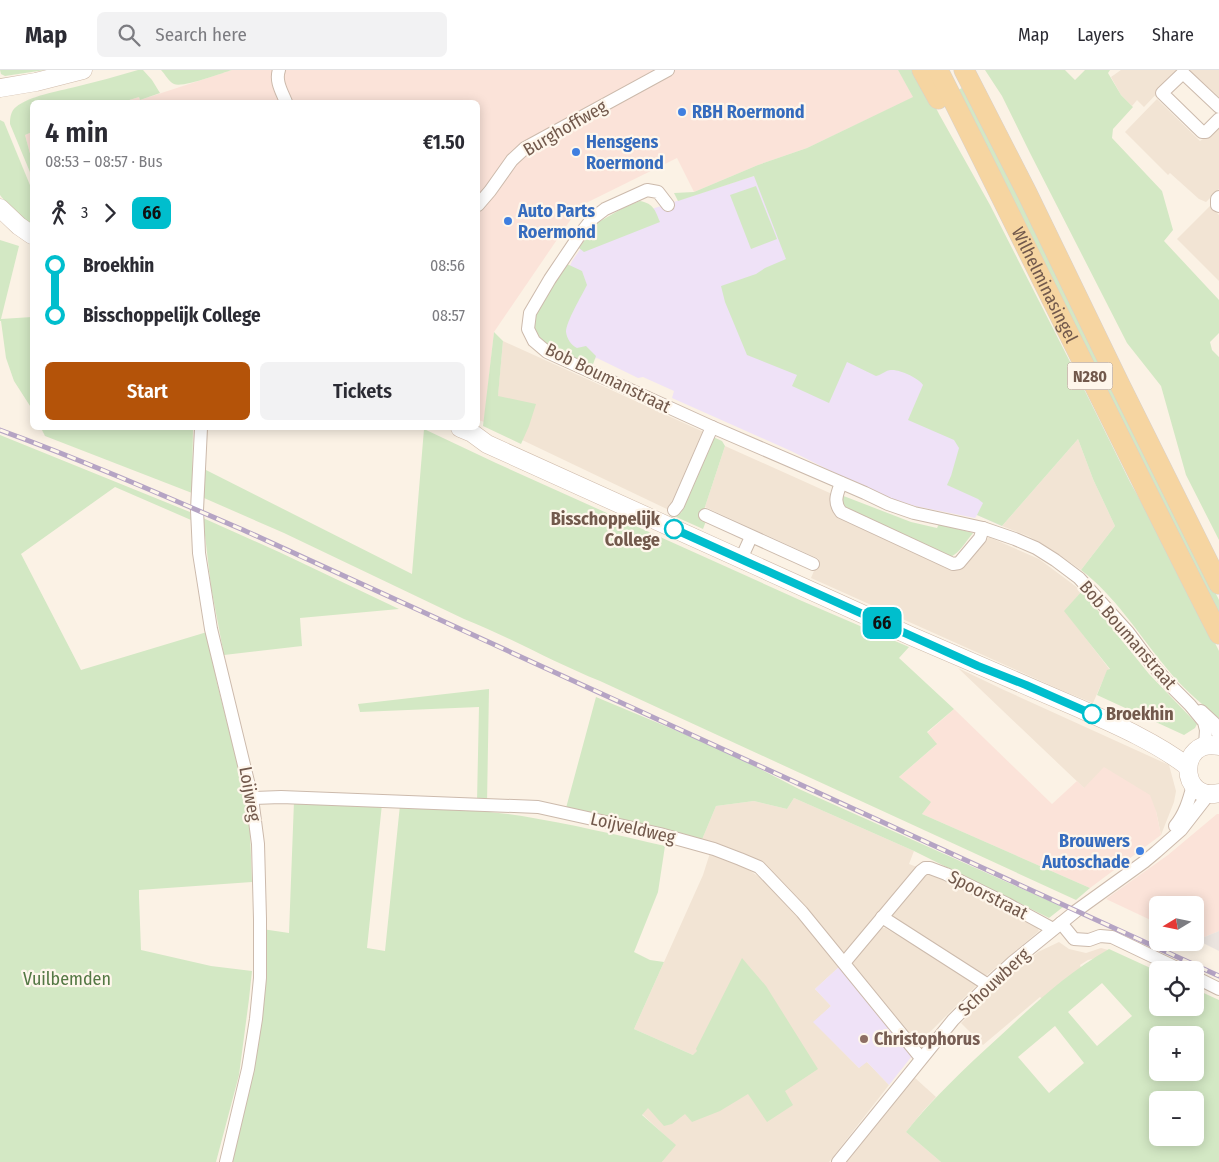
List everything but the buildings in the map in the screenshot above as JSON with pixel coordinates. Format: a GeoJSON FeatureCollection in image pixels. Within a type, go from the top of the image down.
{"type":"FeatureCollection","features":[{"type":"Feature","properties":{"kind":"main road","name":"N280"},"geometry":{"type":"LineString","coordinates":[[922,70],[953,125],[1000,194]]}},
{"type":"Feature","properties":{"kind":"main road","name":"Wilhelminasingel"},"geometry":{"type":"LineString","coordinates":[[938,70],[1219,634]]}},
{"type":"Feature","properties":{"kind":"main road","name":"Wilhelminasingel"},"geometry":{"type":"LineString","coordinates":[[964,70],[1027,193],[1219,584]]}},
{"type":"Feature","properties":{"kind":"street"},"geometry":{"type":"LineString","coordinates":[[0,88],[36,82],[84,70]]}},
{"type":"Feature","properties":{"kind":"street"},"geometry":{"type":"LineString","coordinates":[[279,70],[277,72],[278,83],[285,100]]}},
{"type":"Feature","properties":{"kind":"street","name":"Burghoffweg"},"geometry":{"type":"LineString","coordinates":[[480,203],[512,160],[525,148],[668,70]]}},
{"type":"Feature","properties":{"kind":"street"},"geometry":{"type":"LineString","coordinates":[[1219,107],[1182,74],[1162,93],[1202,132],[1206,132],[1219,119]]}},
{"type":"Feature","properties":{"kind":"street","name":"Bob Boumanstraat"},"geometry":{"type":"LineString","coordinates":[[668,205],[658,192],[647,190],[605,209],[592,219],[550,279],[530,313],[528,329],[534,341],[547,352],[888,504],[914,513],[983,528],[1036,548],[1079,578],[1128,632],[1171,686],[1204,722],[1210,744]]}},
{"type":"Feature","properties":{"kind":"street"},"geometry":{"type":"LineString","coordinates":[[1219,197],[1217,199],[1219,206]]}},
{"type":"Feature","properties":{"kind":"street"},"geometry":{"type":"LineString","coordinates":[[0,208],[30,234]]}},
{"type":"Feature","properties":{"kind":"street"},"geometry":{"type":"LineString","coordinates":[[674,510],[678,505],[712,427]]}},
{"type":"Feature","properties":{"kind":"street","name":"Loijweg"},"geometry":{"type":"LineString","coordinates":[[201,430],[197,529],[199,553],[211,629],[252,798],[258,844],[260,978],[256,1019],[248,1069],[226,1162]]}},
{"type":"Feature","properties":{"kind":"street"},"geometry":{"type":"LineString","coordinates":[[466,430],[472,432],[487,444],[978,666],[1026,685],[1124,729],[1187,766]]}},
{"type":"Feature","properties":{"kind":"street"},"geometry":{"type":"LineString","coordinates":[[841,483],[836,501],[837,507],[841,512],[953,564],[959,563],[980,538],[983,528]]}},
{"type":"Feature","properties":{"kind":"street"},"geometry":{"type":"LineString","coordinates":[[705,515],[813,564]]}},
{"type":"Feature","properties":{"kind":"street"},"geometry":{"type":"LineString","coordinates":[[741,559],[752,537]]}},
{"type":"Feature","properties":{"kind":"street"},"geometry":{"type":"LineString","coordinates":[[1124,729],[1182,748],[1210,744]]}},
{"type":"Feature","properties":{"kind":"street"},"geometry":{"type":"LineString","coordinates":[[1210,744],[1190,757],[1187,766],[1188,775],[1193,785],[1199,790],[1214,793]]}},
{"type":"Feature","properties":{"kind":"street","name":"Schouwberg"},"geometry":{"type":"LineString","coordinates":[[1156,852],[1181,819],[1193,785]]}},
{"type":"Feature","properties":{"kind":"street","name":"Schouwberg"},"geometry":{"type":"LineString","coordinates":[[838,1162],[953,1020],[988,984],[1057,926],[1156,852],[1181,830],[1214,793]]}},
{"type":"Feature","properties":{"kind":"street","name":"Loijveldweg"},"geometry":{"type":"LineString","coordinates":[[252,798],[538,807],[613,823],[714,849],[759,867],[802,912],[921,1058]]}},
{"type":"Feature","properties":{"kind":"street","name":"Spoorstraat"},"geometry":{"type":"LineString","coordinates":[[882,917],[921,871],[925,868],[930,868],[1057,926],[1074,938],[1090,940],[1100,936],[1112,937],[1162,961]]}},
{"type":"Feature","properties":{"kind":"street"},"geometry":{"type":"LineString","coordinates":[[844,963],[882,917],[988,984]]}},
{"type":"Feature","properties":{"kind":"street"},"geometry":{"type":"LineString","coordinates":[[1204,982],[1219,989]]}},
{"type":"Feature","properties":{"kind":"shaded area"},"geometry":{"type":"Polygon","coordinates":[[[232,70],[898,70],[914,97],[807,148],[758,165],[694,192],[677,158],[580,206],[494,332],[484,422],[480,421],[480,100],[140,100],[232,70]]]}},
{"type":"Feature","properties":{"kind":"shaded area"},"geometry":{"type":"Polygon","coordinates":[[[1121,70],[1179,70],[1144,107],[1137,100],[1132,106],[1121,95],[1111,77],[1121,70]]]}},
{"type":"Feature","properties":{"kind":"shaded area"},"geometry":{"type":"Polygon","coordinates":[[[1183,70],[1219,70],[1219,105],[1183,70]]]}},
{"type":"Feature","properties":{"kind":"shaded area"},"geometry":{"type":"Polygon","coordinates":[[[139,97],[140,100],[129,100],[139,97]]]}},
{"type":"Feature","properties":{"kind":"shaded area"},"geometry":{"type":"Polygon","coordinates":[[[1157,99],[1200,141],[1219,125],[1219,189],[1206,202],[1199,199],[1170,173],[1168,175],[1125,132],[1157,99]]]}},
{"type":"Feature","properties":{"kind":"shaded area"},"geometry":{"type":"Polygon","coordinates":[[[899,122],[1002,526],[977,515],[975,518],[915,506],[877,494],[791,451],[672,398],[674,391],[643,377],[638,378],[597,358],[588,361],[538,312],[596,227],[754,176],[899,122]]]}},
{"type":"Feature","properties":{"kind":"shaded area"},"geometry":{"type":"Polygon","coordinates":[[[30,133],[30,154],[25,135],[30,133]]]}},
{"type":"Feature","properties":{"kind":"shaded area"},"geometry":{"type":"Polygon","coordinates":[[[1210,206],[1219,215],[1219,281],[1177,239],[1210,206]]]}},
{"type":"Feature","properties":{"kind":"shaded area"},"geometry":{"type":"Polygon","coordinates":[[[503,341],[706,433],[671,511],[495,427],[503,341]]]}},
{"type":"Feature","properties":{"kind":"shaded area"},"geometry":{"type":"Polygon","coordinates":[[[1078,439],[1093,479],[1115,526],[1081,570],[1028,536],[1002,526],[1078,439]]]}},
{"type":"Feature","properties":{"kind":"shaded area"},"geometry":{"type":"Polygon","coordinates":[[[725,446],[832,494],[957,570],[989,537],[1039,559],[1082,591],[1065,611],[1110,670],[1107,671],[1093,703],[811,578],[819,559],[705,507],[725,446]]]}},
{"type":"Feature","properties":{"kind":"shaded area"},"geometry":{"type":"Polygon","coordinates":[[[958,668],[1169,765],[1176,791],[1174,802],[1161,835],[1156,811],[1084,788],[958,668]]]}},
{"type":"Feature","properties":{"kind":"shaded area"},"geometry":{"type":"Polygon","coordinates":[[[954,709],[1052,804],[1077,781],[1084,788],[1104,767],[1150,795],[1156,811],[1161,835],[1090,888],[922,814],[930,802],[899,777],[936,745],[927,733],[954,709]]]}},
{"type":"Feature","properties":{"kind":"shaded area"},"geometry":{"type":"Polygon","coordinates":[[[794,798],[914,851],[909,864],[917,867],[846,952],[840,953],[766,872],[701,842],[716,806],[754,801],[787,809],[794,798]]]}},
{"type":"Feature","properties":{"kind":"shaded area"},"geometry":{"type":"Polygon","coordinates":[[[1219,814],[1219,931],[1204,937],[1204,896],[1149,896],[1149,919],[1106,899],[1168,855],[1219,814]]]}},
{"type":"Feature","properties":{"kind":"shaded area"},"geometry":{"type":"Polygon","coordinates":[[[710,853],[743,866],[765,881],[815,935],[840,966],[815,989],[831,1006],[814,1022],[859,1068],[866,1061],[889,1085],[829,1162],[662,1162],[675,1145],[642,1114],[693,1055],[634,1029],[703,875],[710,853]]]}},
{"type":"Feature","properties":{"kind":"shaded area"},"geometry":{"type":"Polygon","coordinates":[[[929,872],[1037,926],[1039,931],[987,975],[983,976],[892,919],[892,915],[929,872]]]}},
{"type":"Feature","properties":{"kind":"shaded area"},"geometry":{"type":"Polygon","coordinates":[[[879,928],[885,928],[929,954],[973,981],[976,986],[917,1045],[851,968],[851,960],[879,928]]]}},
{"type":"Feature","properties":{"kind":"shaded area"},"geometry":{"type":"Polygon","coordinates":[[[1219,931],[1219,951],[1204,944],[1204,937],[1219,931]]]}},
{"type":"Feature","properties":{"kind":"shaded area"},"geometry":{"type":"Polygon","coordinates":[[[1059,942],[1069,949],[1086,953],[1101,948],[1108,950],[1109,955],[1088,960],[1080,965],[1082,971],[1045,1001],[1040,997],[983,1045],[961,1023],[1007,978],[1038,952],[1059,942]]]}},
{"type":"Feature","properties":{"kind":"shaded area","name":"Christophorus"},"geometry":{"type":"Polygon","coordinates":[[[840,966],[912,1056],[889,1085],[867,1062],[859,1068],[813,1022],[831,1006],[815,989],[840,966]]]}},
{"type":"Feature","properties":{"kind":"shaded area"},"geometry":{"type":"Polygon","coordinates":[[[915,1078],[936,1097],[906,1132],[941,1162],[846,1162],[915,1078]]]}},
{"type":"Feature","properties":{"kind":"green space"},"geometry":{"type":"Polygon","coordinates":[[[0,70],[45,70],[5,76],[1,74],[0,70]]]}},
{"type":"Feature","properties":{"kind":"green space"},"geometry":{"type":"Polygon","coordinates":[[[143,70],[160,93],[140,100],[139,97],[129,100],[30,100],[30,133],[25,135],[30,154],[30,172],[10,124],[11,114],[14,109],[22,103],[36,97],[143,70]]]}},
{"type":"Feature","properties":{"kind":"green space"},"geometry":{"type":"Polygon","coordinates":[[[161,70],[232,70],[179,85],[172,83],[161,70]]]}},
{"type":"Feature","properties":{"kind":"green space"},"geometry":{"type":"Polygon","coordinates":[[[898,70],[917,70],[939,114],[990,205],[1130,482],[1173,559],[1219,651],[1219,718],[1176,679],[1105,591],[1081,570],[1115,526],[1093,479],[1078,439],[1002,526],[977,515],[983,503],[978,499],[947,485],[959,448],[954,440],[908,420],[923,385],[921,382],[904,372],[895,370],[876,376],[847,362],[829,403],[792,386],[797,375],[747,355],[725,302],[721,286],[756,274],[786,259],[754,176],[678,201],[674,193],[694,192],[758,165],[807,148],[913,97],[898,70]]]}},
{"type":"Feature","properties":{"kind":"green space"},"geometry":{"type":"Polygon","coordinates":[[[985,70],[1065,70],[1075,80],[1085,70],[1110,70],[1108,73],[1121,95],[1133,107],[1113,129],[1112,138],[1162,191],[1173,230],[1164,241],[1219,300],[1219,333],[1210,342],[1212,350],[1219,357],[1219,540],[1186,475],[1161,386],[1127,343],[1002,96],[985,70]]]}},
{"type":"Feature","properties":{"kind":"green space"},"geometry":{"type":"Polygon","coordinates":[[[964,87],[1219,600],[1219,620],[954,92],[964,87]]]}},
{"type":"Feature","properties":{"kind":"green space"},"geometry":{"type":"Polygon","coordinates":[[[0,120],[4,122],[30,185],[30,225],[11,209],[0,195],[0,120]]]}},
{"type":"Feature","properties":{"kind":"green space"},"geometry":{"type":"Polygon","coordinates":[[[756,186],[777,239],[751,249],[730,195],[756,186]]]}},
{"type":"Feature","properties":{"kind":"green space"},"geometry":{"type":"Polygon","coordinates":[[[640,201],[651,206],[660,222],[584,252],[579,248],[597,223],[623,208],[640,201]]]}},
{"type":"Feature","properties":{"kind":"green space"},"geometry":{"type":"Polygon","coordinates":[[[0,240],[19,246],[1,319],[30,317],[30,406],[14,381],[6,358],[0,321],[0,240]]]}},
{"type":"Feature","properties":{"kind":"green space"},"geometry":{"type":"Polygon","coordinates":[[[567,264],[582,271],[587,285],[575,308],[566,332],[570,342],[575,347],[586,346],[596,356],[592,367],[551,348],[539,340],[534,330],[534,314],[567,264]]]}},
{"type":"Feature","properties":{"kind":"green space"},"geometry":{"type":"Polygon","coordinates":[[[494,332],[503,341],[498,396],[536,404],[521,444],[483,426],[494,332]]]}},
{"type":"Feature","properties":{"kind":"green space"},"geometry":{"type":"Polygon","coordinates":[[[42,430],[193,430],[192,493],[45,436],[42,430]]]}},
{"type":"Feature","properties":{"kind":"green space"},"geometry":{"type":"Polygon","coordinates":[[[424,430],[426,430],[802,601],[909,647],[899,658],[954,709],[927,732],[937,744],[899,777],[931,802],[922,814],[1090,888],[1076,900],[464,619],[284,533],[204,498],[204,469],[412,574],[424,430]]]}},
{"type":"Feature","properties":{"kind":"green space","name":"Vuilbemden"},"geometry":{"type":"Polygon","coordinates":[[[0,435],[190,512],[191,520],[115,487],[21,554],[81,670],[207,632],[217,683],[242,782],[250,831],[252,882],[139,890],[139,897],[141,950],[211,966],[252,971],[239,1075],[216,1162],[0,1162],[0,435]]]}},
{"type":"Feature","properties":{"kind":"green space"},"geometry":{"type":"Polygon","coordinates":[[[711,436],[722,441],[725,446],[701,519],[706,521],[703,529],[674,516],[675,511],[681,513],[710,448],[711,436]]]}},
{"type":"Feature","properties":{"kind":"green space"},"geometry":{"type":"Polygon","coordinates":[[[841,495],[911,522],[937,528],[939,524],[973,533],[960,550],[950,557],[841,505],[841,495]]]}},
{"type":"Feature","properties":{"kind":"green space"},"geometry":{"type":"Polygon","coordinates":[[[203,518],[399,609],[300,618],[302,646],[224,655],[211,587],[203,518]]]}},
{"type":"Feature","properties":{"kind":"green space"},"geometry":{"type":"Polygon","coordinates":[[[1082,591],[1149,674],[1197,724],[1195,728],[1184,735],[1097,695],[1107,670],[1110,669],[1064,611],[1082,591]]]}},
{"type":"Feature","properties":{"kind":"green space"},"geometry":{"type":"Polygon","coordinates":[[[489,689],[487,803],[477,802],[479,707],[360,712],[358,704],[489,689]]]}},
{"type":"Feature","properties":{"kind":"green space"},"geometry":{"type":"Polygon","coordinates":[[[596,697],[725,751],[799,789],[1063,907],[1049,918],[914,851],[794,798],[787,809],[754,801],[716,806],[701,842],[566,808],[596,697]]]}},
{"type":"Feature","properties":{"kind":"green space"},"geometry":{"type":"Polygon","coordinates":[[[294,801],[382,804],[367,948],[385,951],[400,805],[522,816],[665,846],[658,892],[634,952],[650,960],[664,962],[634,1029],[693,1055],[697,1051],[696,1049],[742,958],[766,986],[818,1069],[785,1091],[793,1105],[767,1122],[748,1094],[720,1111],[692,1122],[685,1114],[672,1124],[664,1126],[648,1108],[642,1115],[676,1145],[662,1162],[228,1162],[253,1055],[262,929],[289,933],[294,801]]]}},
{"type":"Feature","properties":{"kind":"green space"},"geometry":{"type":"Polygon","coordinates":[[[1109,949],[1149,967],[1149,1016],[1204,1016],[1204,993],[1219,1000],[1219,1162],[941,1162],[906,1132],[974,1060],[1051,990],[1079,968],[1109,949]],[[1102,983],[1068,1012],[1097,1046],[1132,1016],[1102,983]],[[1055,1026],[1018,1057],[1049,1093],[1084,1063],[1055,1026]]]}},
{"type":"Feature","properties":{"kind":"railway"},"geometry":{"type":"LineString","coordinates":[[0,430],[95,467],[250,533],[1219,976]]}},
{"type":"Feature","properties":{"kind":"bus line","name":"66"},"geometry":{"type":"LineString","coordinates":[[674,529],[978,666],[1092,714]]}},
{"type":"Feature","properties":{"kind":"place","name":"RBH Roermond"},"geometry":{"type":"Point","coordinates":[682,112]}},
{"type":"Feature","properties":{"kind":"place","name":"Hensgens Roermond"},"geometry":{"type":"Point","coordinates":[576,152]}},
{"type":"Feature","properties":{"kind":"place","name":"Auto Parts Roermond"},"geometry":{"type":"Point","coordinates":[508,221]}},
{"type":"Feature","properties":{"kind":"place","name":"Bisschoppelijk College"},"geometry":{"type":"Point","coordinates":[674,529]}},
{"type":"Feature","properties":{"kind":"place","name":"Broekhin"},"geometry":{"type":"Point","coordinates":[1092,714]}},
{"type":"Feature","properties":{"kind":"place","name":"Brouwers Autoschade"},"geometry":{"type":"Point","coordinates":[1140,851]}},
{"type":"Feature","properties":{"kind":"place","name":"Christophorus"},"geometry":{"type":"Point","coordinates":[864,1039]}}]}
